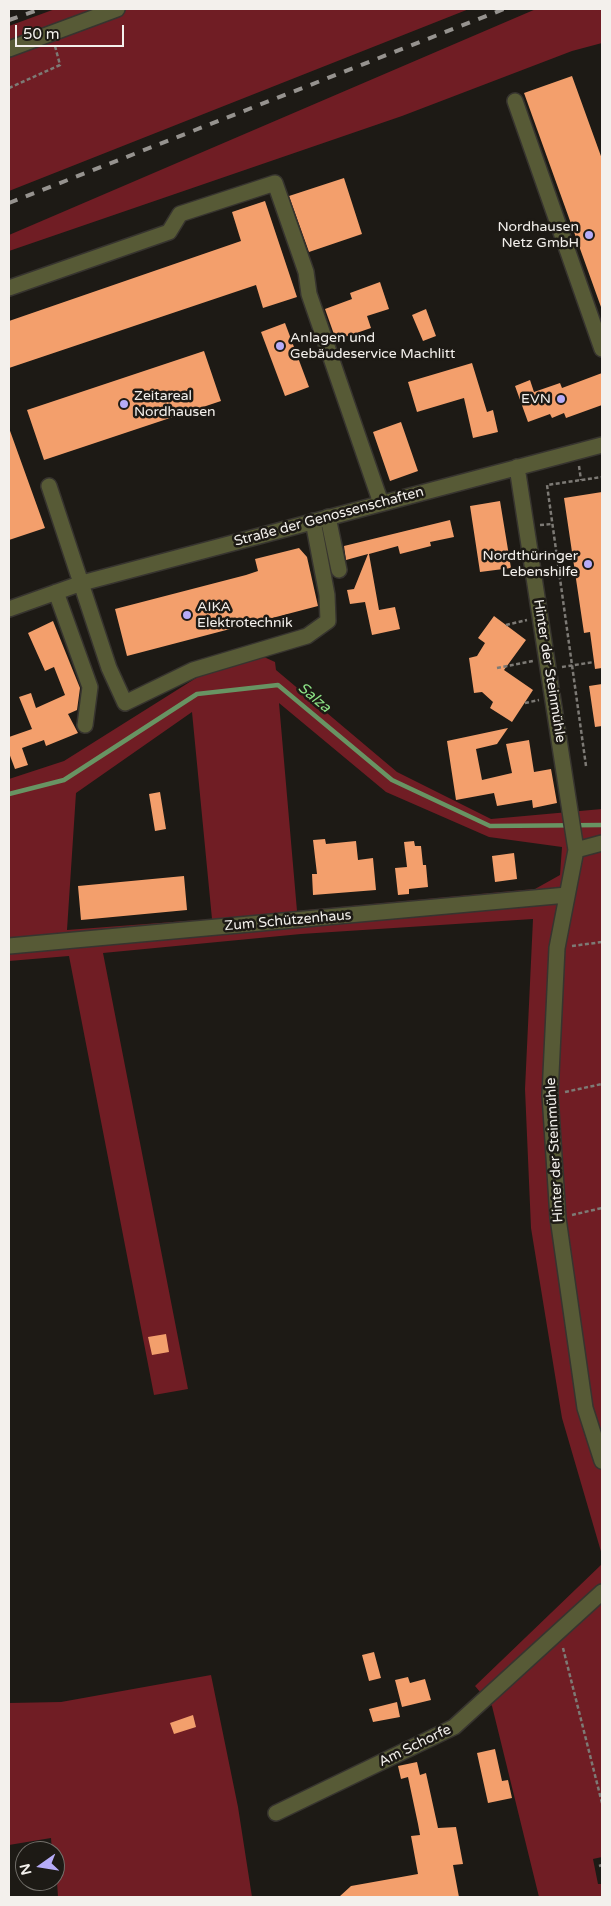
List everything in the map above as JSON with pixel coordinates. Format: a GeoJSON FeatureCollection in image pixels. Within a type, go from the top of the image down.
{"type":"FeatureCollection","features":[{"type":"Feature","properties":{"kind":"street"},"geometry":{"type":"LineString","coordinates":[[9,48],[52,34],[116,9]]}},
{"type":"Feature","properties":{"kind":"street"},"geometry":{"type":"LineString","coordinates":[[515,101],[602,349]]}},
{"type":"Feature","properties":{"kind":"street"},"geometry":{"type":"LineString","coordinates":[[9,288],[169,232],[180,214],[275,183],[306,272],[309,294],[381,503]]}},
{"type":"Feature","properties":{"kind":"street","name":"Straße der Genossenschaften"},"geometry":{"type":"LineString","coordinates":[[9,609],[82,583],[328,516],[602,445]]}},
{"type":"Feature","properties":{"kind":"street","name":"Hinter der Steinmühle"},"geometry":{"type":"LineString","coordinates":[[517,467],[575,844],[558,948],[550,1095],[558,1218],[585,1408],[602,1461]]}},
{"type":"Feature","properties":{"kind":"street"},"geometry":{"type":"LineString","coordinates":[[49,486],[109,668],[125,703],[193,670],[307,636],[328,621],[327,596],[313,521]]}},
{"type":"Feature","properties":{"kind":"street"},"geometry":{"type":"LineString","coordinates":[[328,516],[339,570]]}},
{"type":"Feature","properties":{"kind":"street"},"geometry":{"type":"LineString","coordinates":[[56,592],[90,687],[85,725]]}},
{"type":"Feature","properties":{"kind":"street"},"geometry":{"type":"LineString","coordinates":[[575,844],[602,843]]}},
{"type":"Feature","properties":{"kind":"street","name":"Zum Schützenhaus"},"geometry":{"type":"LineString","coordinates":[[9,946],[567,896]]}},
{"type":"Feature","properties":{"kind":"street","name":"Am Schorfe"},"geometry":{"type":"LineString","coordinates":[[276,1813],[454,1727],[602,1592]]}},
{"type":"Feature","properties":{"kind":"path"},"geometry":{"type":"LineString","coordinates":[[9,88],[60,65],[52,34]]}},
{"type":"Feature","properties":{"kind":"path"},"geometry":{"type":"LineString","coordinates":[[586,766],[547,484],[602,477]]}},
{"type":"Feature","properties":{"kind":"path"},"geometry":{"type":"LineString","coordinates":[[506,625],[540,618]]}},
{"type":"Feature","properties":{"kind":"path"},"geometry":{"type":"LineString","coordinates":[[497,668],[548,664],[572,666],[594,662]]}},
{"type":"Feature","properties":{"kind":"path"},"geometry":{"type":"LineString","coordinates":[[558,948],[602,942]]}},
{"type":"Feature","properties":{"kind":"path"},"geometry":{"type":"LineString","coordinates":[[550,1095],[602,1084]]}},
{"type":"Feature","properties":{"kind":"path"},"geometry":{"type":"LineString","coordinates":[[558,1218],[602,1208]]}},
{"type":"Feature","properties":{"kind":"path"},"geometry":{"type":"LineString","coordinates":[[559,1632],[602,1803]]}},
{"type":"Feature","properties":{"kind":"shaded area"},"geometry":{"type":"Polygon","coordinates":[[[55,9],[469,9],[9,191],[9,26],[55,9]]]}},
{"type":"Feature","properties":{"kind":"shaded area"},"geometry":{"type":"Polygon","coordinates":[[[536,9],[602,9],[602,43],[572,51],[402,116],[9,251],[9,235],[536,9]]]}},
{"type":"Feature","properties":{"kind":"shaded area"},"geometry":{"type":"Polygon","coordinates":[[[264,657],[275,662],[276,670],[397,772],[491,819],[602,809],[602,1555],[562,1418],[531,1228],[525,1089],[533,919],[301,934],[103,953],[188,1389],[154,1395],[69,956],[9,961],[9,779],[64,761],[204,673],[264,657]],[[279,703],[297,911],[535,889],[560,875],[562,847],[489,837],[386,792],[279,703]],[[192,712],[76,793],[67,930],[212,919],[192,712]]]}},
{"type":"Feature","properties":{"kind":"shaded area"},"geometry":{"type":"Polygon","coordinates":[[[602,1564],[602,1857],[593,1859],[598,1884],[602,1884],[602,1897],[539,1897],[492,1706],[475,1686],[602,1564]]]}},
{"type":"Feature","properties":{"kind":"shaded area"},"geometry":{"type":"Polygon","coordinates":[[[211,1675],[238,1807],[252,1897],[58,1897],[58,1891],[65,1891],[65,1841],[51,1841],[51,1838],[15,1841],[15,1844],[9,1845],[9,1703],[61,1702],[211,1675]]]}},
{"type":"Feature","properties":{"kind":"building","name":"Nordhausen Netz GmbH"},"geometry":{"type":"Polygon","coordinates":[[[572,76],[602,159],[601,307],[524,93],[572,76]]]}},
{"type":"Feature","properties":{"kind":"building"},"geometry":{"type":"Polygon","coordinates":[[[344,178],[362,234],[309,252],[289,196],[344,178]]]}},
{"type":"Feature","properties":{"kind":"building"},"geometry":{"type":"Polygon","coordinates":[[[265,201],[297,297],[263,308],[256,285],[9,368],[9,321],[241,241],[232,212],[265,201]]]}},
{"type":"Feature","properties":{"kind":"building"},"geometry":{"type":"Polygon","coordinates":[[[380,282],[389,309],[367,316],[371,328],[336,340],[325,309],[352,299],[350,293],[380,282]]]}},
{"type":"Feature","properties":{"kind":"building"},"geometry":{"type":"Polygon","coordinates":[[[426,309],[436,336],[423,341],[412,315],[426,309]]]}},
{"type":"Feature","properties":{"kind":"building"},"geometry":{"type":"Polygon","coordinates":[[[285,323],[309,387],[285,396],[261,332],[285,323]]]}},
{"type":"Feature","properties":{"kind":"building"},"geometry":{"type":"Polygon","coordinates":[[[204,351],[221,401],[44,460],[27,410],[204,351]]]}},
{"type":"Feature","properties":{"kind":"building"},"geometry":{"type":"Polygon","coordinates":[[[472,363],[487,412],[493,410],[498,432],[473,438],[464,398],[417,412],[408,382],[472,363]]]}},
{"type":"Feature","properties":{"kind":"building","name":"EVN"},"geometry":{"type":"Polygon","coordinates":[[[602,373],[602,405],[566,418],[564,413],[552,418],[550,414],[528,422],[515,386],[530,380],[534,392],[560,383],[562,388],[602,373]]]}},
{"type":"Feature","properties":{"kind":"building"},"geometry":{"type":"Polygon","coordinates":[[[401,422],[418,471],[390,481],[373,432],[401,422]]]}},
{"type":"Feature","properties":{"kind":"building"},"geometry":{"type":"Polygon","coordinates":[[[9,428],[45,528],[9,540],[9,428]]]}},
{"type":"Feature","properties":{"kind":"building","name":"Nordthüringer Lebenshilfe"},"geometry":{"type":"Polygon","coordinates":[[[602,492],[602,668],[595,669],[590,632],[584,633],[564,498],[602,492]]]}},
{"type":"Feature","properties":{"kind":"building"},"geometry":{"type":"Polygon","coordinates":[[[500,501],[511,568],[480,572],[470,506],[500,501]]]}},
{"type":"Feature","properties":{"kind":"building"},"geometry":{"type":"Polygon","coordinates":[[[450,520],[454,537],[430,542],[431,546],[400,554],[398,546],[369,554],[379,610],[395,607],[400,629],[372,635],[365,602],[350,604],[347,590],[354,589],[368,554],[346,560],[344,546],[450,520]]]}},
{"type":"Feature","properties":{"kind":"building","name":"AIKA Elektrotechnik"},"geometry":{"type":"Polygon","coordinates":[[[299,548],[307,557],[318,606],[127,656],[115,609],[246,575],[258,571],[255,559],[299,548]]]}},
{"type":"Feature","properties":{"kind":"building"},"geometry":{"type":"Polygon","coordinates":[[[494,616],[526,640],[504,670],[533,690],[512,722],[490,708],[493,702],[482,692],[474,693],[469,658],[477,656],[485,643],[478,638],[494,616]]]}},
{"type":"Feature","properties":{"kind":"building"},"geometry":{"type":"Polygon","coordinates":[[[53,621],[80,688],[77,710],[68,714],[78,733],[46,746],[44,740],[22,748],[28,765],[15,769],[9,753],[9,737],[32,729],[19,697],[31,693],[36,708],[65,695],[54,667],[45,671],[28,633],[53,621]]]}},
{"type":"Feature","properties":{"kind":"building"},"geometry":{"type":"Polygon","coordinates":[[[602,684],[602,726],[595,727],[589,686],[602,684]]]}},
{"type":"Feature","properties":{"kind":"building"},"geometry":{"type":"Polygon","coordinates":[[[508,728],[497,744],[476,749],[482,780],[512,773],[506,744],[529,740],[534,772],[551,769],[557,803],[533,808],[532,800],[497,806],[494,793],[456,800],[447,741],[508,728]]]}},
{"type":"Feature","properties":{"kind":"building"},"geometry":{"type":"Polygon","coordinates":[[[160,792],[166,829],[155,831],[149,794],[160,792]]]}},
{"type":"Feature","properties":{"kind":"building"},"geometry":{"type":"Polygon","coordinates":[[[325,839],[326,844],[356,841],[358,860],[373,858],[376,890],[313,895],[312,874],[317,874],[313,840],[325,839]]]}},
{"type":"Feature","properties":{"kind":"building"},"geometry":{"type":"Polygon","coordinates":[[[414,841],[415,846],[421,846],[423,865],[426,865],[428,887],[409,889],[409,894],[398,895],[395,868],[407,867],[404,842],[414,841]]]}},
{"type":"Feature","properties":{"kind":"building"},"geometry":{"type":"Polygon","coordinates":[[[514,853],[517,879],[495,882],[492,856],[514,853]]]}},
{"type":"Feature","properties":{"kind":"building"},"geometry":{"type":"Polygon","coordinates":[[[184,876],[187,910],[81,920],[78,886],[184,876]]]}},
{"type":"Feature","properties":{"kind":"building"},"geometry":{"type":"Polygon","coordinates":[[[166,1334],[169,1352],[152,1355],[148,1337],[166,1334]]]}},
{"type":"Feature","properties":{"kind":"building"},"geometry":{"type":"Polygon","coordinates":[[[374,1652],[381,1678],[369,1681],[362,1655],[374,1652]]]}},
{"type":"Feature","properties":{"kind":"building"},"geometry":{"type":"Polygon","coordinates":[[[408,1677],[410,1683],[425,1679],[431,1700],[402,1707],[395,1680],[408,1677]]]}},
{"type":"Feature","properties":{"kind":"building"},"geometry":{"type":"Polygon","coordinates":[[[397,1702],[400,1717],[373,1722],[369,1709],[397,1702]]]}},
{"type":"Feature","properties":{"kind":"building"},"geometry":{"type":"Polygon","coordinates":[[[193,1715],[196,1727],[174,1734],[170,1723],[193,1715]]]}},
{"type":"Feature","properties":{"kind":"building"},"geometry":{"type":"Polygon","coordinates":[[[495,1749],[502,1781],[508,1780],[512,1798],[488,1803],[477,1753],[495,1749]]]}},
{"type":"Feature","properties":{"kind":"building"},"geometry":{"type":"Polygon","coordinates":[[[417,1762],[420,1775],[426,1773],[438,1828],[456,1827],[463,1864],[453,1865],[459,1897],[339,1897],[351,1886],[418,1874],[411,1836],[420,1835],[418,1824],[408,1777],[401,1779],[398,1766],[417,1762]]]}},
{"type":"Feature","properties":{"kind":"waterway","name":"Salza"},"geometry":{"type":"LineString","coordinates":[[9,794],[64,780],[197,694],[278,685],[392,780],[490,826],[602,825]]}},
{"type":"Feature","properties":{"kind":"railway"},"geometry":{"type":"LineString","coordinates":[[9,20],[41,9]]}},
{"type":"Feature","properties":{"kind":"railway"},"geometry":{"type":"LineString","coordinates":[[9,203],[504,9]]}},
{"type":"Feature","properties":{"kind":"place","name":"Nordhausen Netz GmbH"},"geometry":{"type":"Point","coordinates":[589,235]}},
{"type":"Feature","properties":{"kind":"place","name":"Anlagen und Gebäudeservice Machlitt"},"geometry":{"type":"Point","coordinates":[280,346]}},
{"type":"Feature","properties":{"kind":"place","name":"EVN"},"geometry":{"type":"Point","coordinates":[561,399]}},
{"type":"Feature","properties":{"kind":"place","name":"Zeitareal Nordhausen"},"geometry":{"type":"Point","coordinates":[124,404]}},
{"type":"Feature","properties":{"kind":"place","name":"Nordthüringer Lebenshilfe"},"geometry":{"type":"Point","coordinates":[588,564]}},
{"type":"Feature","properties":{"kind":"place","name":"AIKA Elektrotechnik"},"geometry":{"type":"Point","coordinates":[187,615]}}]}
